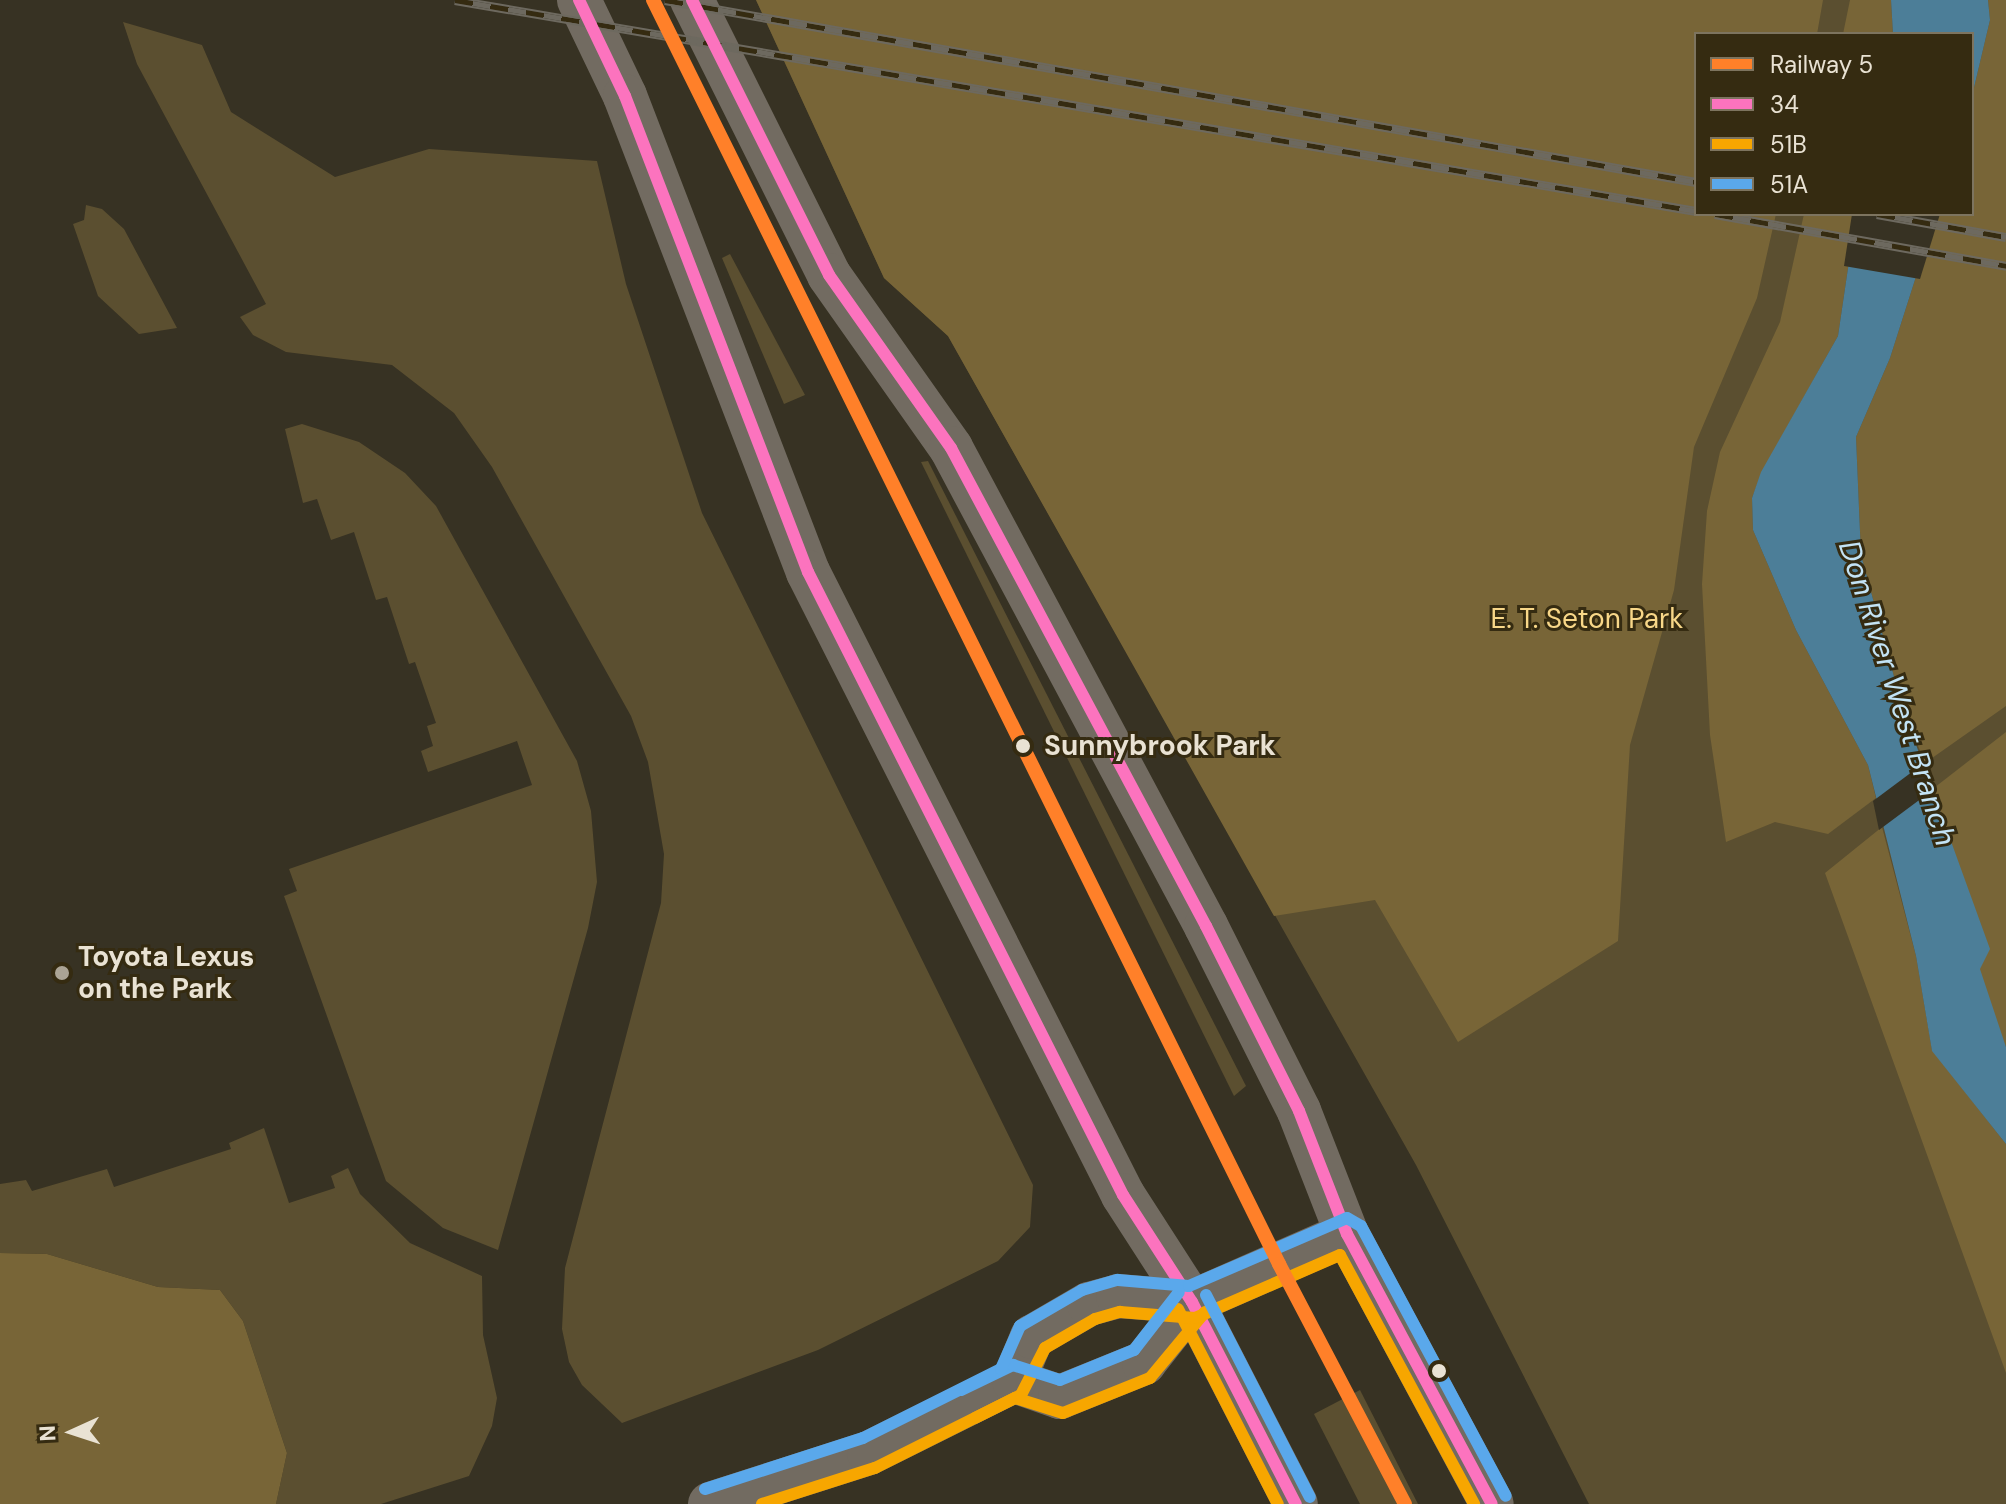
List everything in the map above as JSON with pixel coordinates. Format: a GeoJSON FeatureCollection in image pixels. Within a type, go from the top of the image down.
{"type":"FeatureCollection","features":[{"type":"Feature","properties":{"kind":"main road"},"geometry":{"type":"LineString","coordinates":[[579,0],[675,220],[808,572],[1123,1195],[1192,1302],[1296,1504]]}},
{"type":"Feature","properties":{"kind":"main road"},"geometry":{"type":"LineString","coordinates":[[692,0],[829,275],[951,448],[1198,912],[1299,1111],[1347,1234],[1492,1504]]}},
{"type":"Feature","properties":{"kind":"main road"},"geometry":{"type":"LineString","coordinates":[[1014,1381],[1060,1397],[1144,1363],[1192,1302],[1347,1234]]}},
{"type":"Feature","properties":{"kind":"main road"},"geometry":{"type":"LineString","coordinates":[[710,1504],[869,1453],[1014,1381],[1032,1337],[1089,1304],[1118,1296],[1192,1302]]}},
{"type":"Feature","properties":{"kind":"green space","name":"E. T. Seton Park"},"geometry":{"type":"Polygon","coordinates":[[[756,0],[2006,0],[2006,1504],[1589,1504],[1416,1165],[948,336],[884,278],[756,0]]]}},
{"type":"Feature","properties":{"kind":"green space"},"geometry":{"type":"Polygon","coordinates":[[[756,0],[1823,0],[1817,32],[1694,32],[1694,216],[1776,216],[1757,298],[1694,447],[1674,590],[1630,745],[1618,941],[1458,1042],[1375,900],[1274,916],[948,336],[884,278],[756,0]]]}},
{"type":"Feature","properties":{"kind":"green space"},"geometry":{"type":"Polygon","coordinates":[[[1850,0],[1891,0],[1893,32],[1843,32],[1850,0]]]}},
{"type":"Feature","properties":{"kind":"green space"},"geometry":{"type":"Polygon","coordinates":[[[1988,0],[2006,0],[2006,706],[1925,763],[1902,706],[1861,555],[1856,437],[1890,358],[1935,216],[1974,216],[1974,88],[1990,20],[1988,0]]]}},
{"type":"Feature","properties":{"kind":"green space"},"geometry":{"type":"Polygon","coordinates":[[[123,22],[202,45],[231,112],[335,177],[429,149],[597,161],[626,284],[702,513],[1033,1185],[1030,1227],[998,1261],[818,1350],[622,1423],[582,1385],[569,1362],[562,1329],[565,1268],[661,903],[664,854],[648,762],[631,716],[492,467],[454,413],[392,365],[286,352],[253,335],[240,317],[266,304],[137,64],[123,22]]]}},
{"type":"Feature","properties":{"kind":"green space"},"geometry":{"type":"Polygon","coordinates":[[[86,205],[102,209],[124,229],[177,328],[139,334],[98,296],[73,224],[84,220],[86,205]]]}},
{"type":"Feature","properties":{"kind":"green space"},"geometry":{"type":"Polygon","coordinates":[[[1804,216],[1856,216],[1838,336],[1762,472],[1752,498],[1753,530],[1796,630],[1868,765],[1876,798],[1828,834],[1775,822],[1726,842],[1710,735],[1702,584],[1707,511],[1720,452],[1780,322],[1804,216]]]}},
{"type":"Feature","properties":{"kind":"green space"},"geometry":{"type":"Polygon","coordinates":[[[730,254],[805,395],[784,404],[722,258],[730,254]]]}},
{"type":"Feature","properties":{"kind":"green space"},"geometry":{"type":"Polygon","coordinates":[[[302,424],[359,442],[405,473],[436,506],[577,761],[591,811],[597,882],[588,928],[498,1250],[443,1228],[386,1181],[284,896],[297,891],[289,869],[532,785],[517,741],[428,772],[421,751],[433,746],[427,726],[436,723],[415,662],[409,664],[387,597],[376,600],[354,532],[331,540],[317,499],[303,503],[285,429],[302,424]]]}},
{"type":"Feature","properties":{"kind":"green space"},"geometry":{"type":"Polygon","coordinates":[[[928,461],[1246,1086],[1234,1096],[921,462],[928,461]]]}},
{"type":"Feature","properties":{"kind":"green space"},"geometry":{"type":"Polygon","coordinates":[[[2006,732],[2006,1047],[1986,1001],[1930,791],[2006,732]]]}},
{"type":"Feature","properties":{"kind":"green space"},"geometry":{"type":"Polygon","coordinates":[[[1882,827],[1916,956],[1932,1050],[2006,1144],[2006,1373],[1825,873],[1882,827]]]}},
{"type":"Feature","properties":{"kind":"green space"},"geometry":{"type":"Polygon","coordinates":[[[264,1128],[289,1203],[335,1188],[331,1176],[348,1168],[360,1194],[410,1243],[482,1276],[483,1335],[497,1398],[492,1426],[469,1476],[381,1504],[276,1504],[287,1453],[243,1321],[220,1290],[158,1287],[47,1254],[0,1253],[0,1184],[26,1180],[32,1191],[107,1169],[114,1187],[231,1149],[229,1143],[264,1128]]]}},
{"type":"Feature","properties":{"kind":"green space"},"geometry":{"type":"Polygon","coordinates":[[[0,1253],[47,1254],[158,1287],[220,1290],[243,1321],[287,1453],[276,1504],[0,1504],[0,1253]]]}},
{"type":"Feature","properties":{"kind":"green space"},"geometry":{"type":"Polygon","coordinates":[[[1360,1390],[1418,1504],[1360,1504],[1314,1414],[1360,1390]]]}},
{"type":"Feature","properties":{"kind":"water"},"geometry":{"type":"Polygon","coordinates":[[[1891,0],[1988,0],[1990,20],[1974,88],[1974,32],[1893,32],[1891,0]]]}},
{"type":"Feature","properties":{"kind":"water","name":"Don River West Branch"},"geometry":{"type":"Polygon","coordinates":[[[1856,216],[1935,216],[1890,358],[1856,437],[1861,555],[1902,706],[1990,949],[1980,969],[2006,1047],[2006,1144],[1932,1051],[1916,956],[1868,765],[1796,630],[1753,530],[1752,498],[1761,472],[1838,336],[1856,216]]]}},
{"type":"Feature","properties":{"kind":"pier"},"geometry":{"type":"Polygon","coordinates":[[[1852,216],[1939,216],[1920,279],[1844,266],[1852,216]]]}},
{"type":"Feature","properties":{"kind":"pier"},"geometry":{"type":"Polygon","coordinates":[[[1928,760],[1934,789],[1879,830],[1873,801],[1928,760]]]}},
{"type":"Feature","properties":{"kind":"railway"},"geometry":{"type":"LineString","coordinates":[[455,0],[1694,211]]}},
{"type":"Feature","properties":{"kind":"railway"},"geometry":{"type":"LineString","coordinates":[[665,0],[1694,182]]}},
{"type":"Feature","properties":{"kind":"railway"},"geometry":{"type":"LineString","coordinates":[[1726,216],[2006,266]]}},
{"type":"Feature","properties":{"kind":"railway"},"geometry":{"type":"LineString","coordinates":[[1888,216],[2006,237]]}},
{"type":"Feature","properties":{"kind":"rail line","name":"5"},"geometry":{"type":"LineString","coordinates":[[653,0],[1279,1264],[1405,1504]]}},
{"type":"Feature","properties":{"kind":"transit line","name":"34"},"geometry":{"type":"LineString","coordinates":[[579,0],[625,96],[808,572],[1123,1195],[1192,1302],[1296,1504]]}},
{"type":"Feature","properties":{"kind":"transit line","name":"34"},"geometry":{"type":"LineString","coordinates":[[692,0],[829,275],[951,448],[1206,926],[1299,1111],[1347,1234],[1492,1504]]}},
{"type":"Feature","properties":{"kind":"transit line","name":"51A"},"geometry":{"type":"LineString","coordinates":[[705,1489],[863,1438],[1001,1369],[1020,1326],[1082,1290],[1118,1280],[1189,1286],[1347,1218],[1361,1226],[1506,1496]]}},
{"type":"Feature","properties":{"kind":"transit line","name":"51B"},"geometry":{"type":"LineString","coordinates":[[762,1504],[875,1468],[1021,1395],[1045,1348],[1095,1319],[1120,1312],[1195,1318],[1340,1255],[1474,1504]]}},
{"type":"Feature","properties":{"kind":"transit line","name":"51A"},"geometry":{"type":"LineString","coordinates":[[961,1390],[1013,1365],[1060,1380],[1134,1350],[1179,1292]]}},
{"type":"Feature","properties":{"kind":"transit line","name":"51A"},"geometry":{"type":"LineString","coordinates":[[1206,1295],[1310,1497]]}},
{"type":"Feature","properties":{"kind":"transit line","name":"51B"},"geometry":{"type":"LineString","coordinates":[[1178,1309],[1278,1504]]}},
{"type":"Feature","properties":{"kind":"transit line","name":"51B"},"geometry":{"type":"LineString","coordinates":[[975,1418],[1015,1398],[1063,1413],[1150,1378],[1205,1312]]}},
{"type":"Feature","properties":{"kind":"place","name":"Sunnybrook Park"},"geometry":{"type":"Point","coordinates":[1023,746]}},
{"type":"Feature","properties":{"kind":"place","name":"Toyota Lexus on the Park"},"geometry":{"type":"Point","coordinates":[62,973]}}]}
